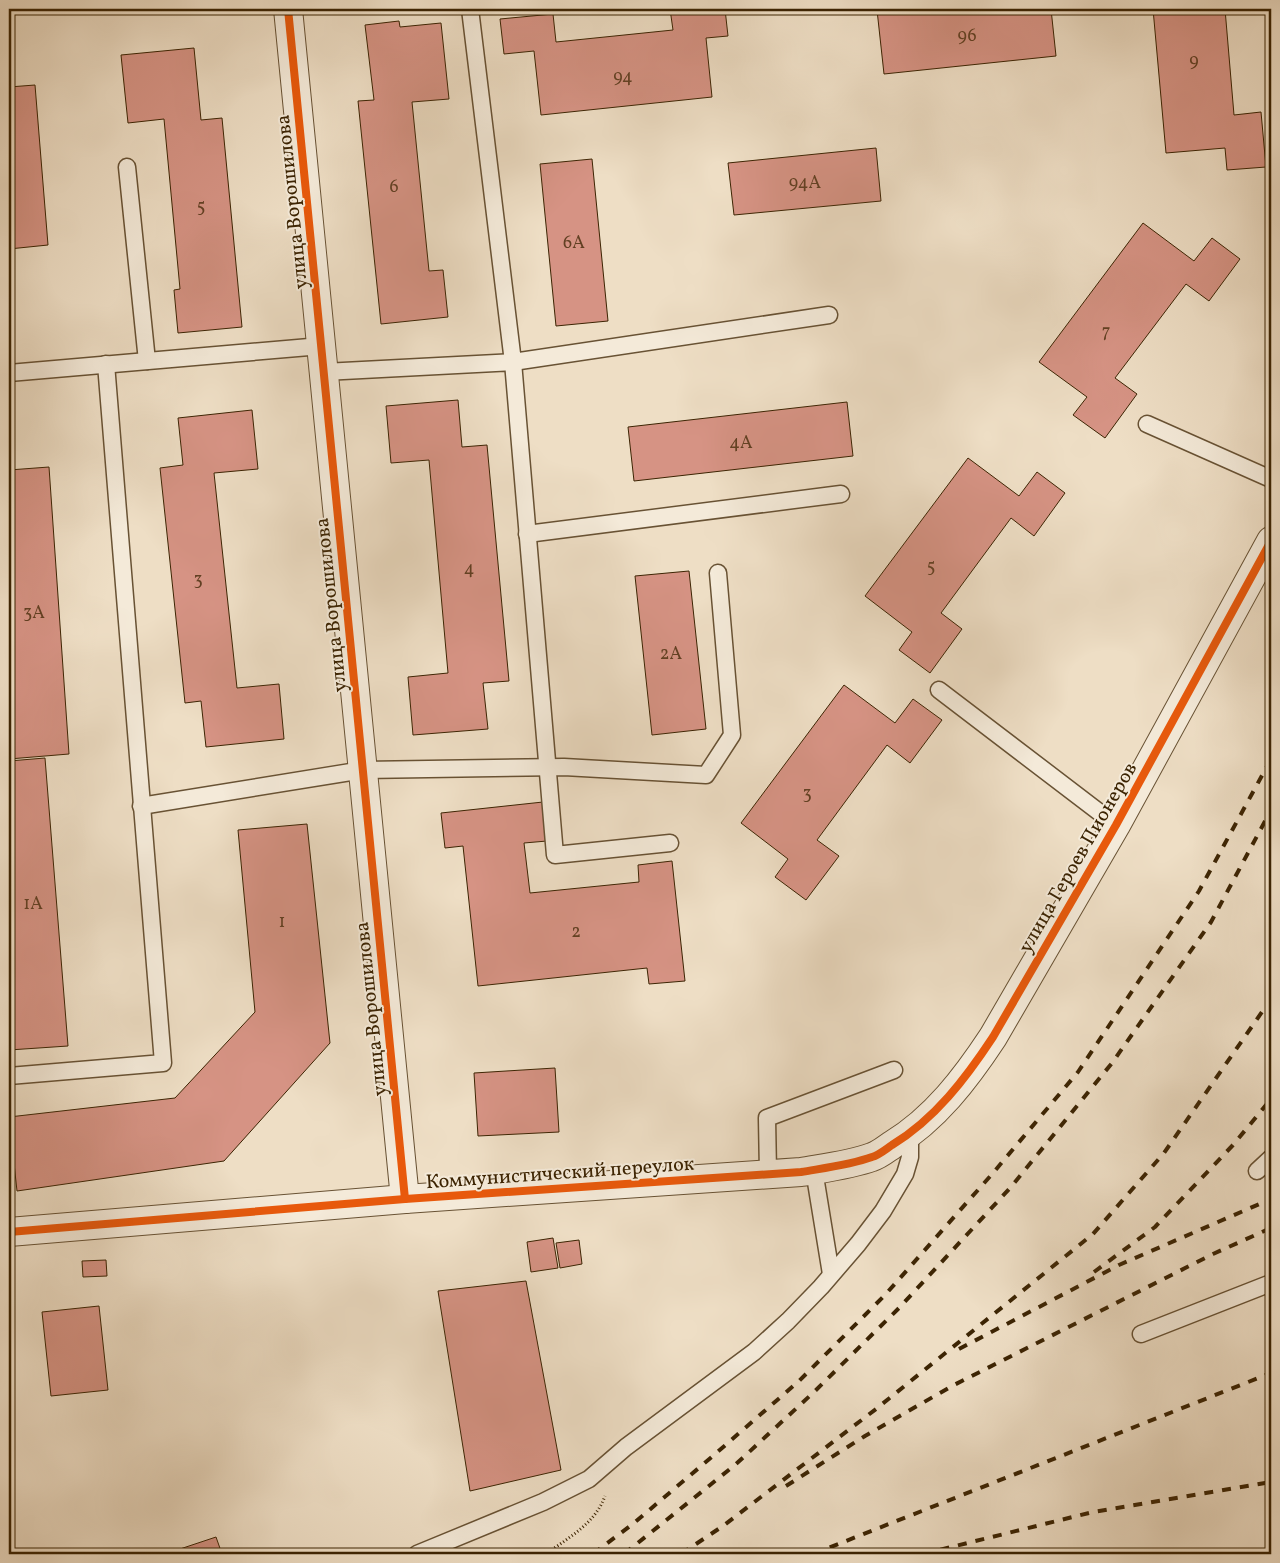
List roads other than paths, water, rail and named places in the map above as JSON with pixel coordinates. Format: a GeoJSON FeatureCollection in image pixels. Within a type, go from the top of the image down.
{"type":"FeatureCollection","features":[{"type":"Feature","properties":{"kind":"street","name":"улица Ворошилова"},"geometry":{"type":"LineString","coordinates":[[288,9],[405,1199]]}},
{"type":"Feature","properties":{"kind":"street","name":"улица Героев Пионеров"},"geometry":{"type":"LineString","coordinates":[[874,1157],[910,1135],[943,1104],[994,1037],[1116,825],[1271,541]]}},
{"type":"Feature","properties":{"kind":"street","name":"Коммунистический переулок"},"geometry":{"type":"LineString","coordinates":[[9,1232],[405,1199],[814,1170],[874,1157]]}},
{"type":"Feature","properties":{"kind":"lane"},"geometry":{"type":"LineString","coordinates":[[470,9],[512,362],[555,855],[670,843]]}},
{"type":"Feature","properties":{"kind":"lane"},"geometry":{"type":"LineString","coordinates":[[127,167],[147,361]]}},
{"type":"Feature","properties":{"kind":"lane"},"geometry":{"type":"LineString","coordinates":[[324,372],[512,362],[829,315]]}},
{"type":"Feature","properties":{"kind":"lane"},"geometry":{"type":"LineString","coordinates":[[9,373],[321,346]]}},
{"type":"Feature","properties":{"kind":"lane"},"geometry":{"type":"LineString","coordinates":[[9,1076],[162,1063],[106,364]]}},
{"type":"Feature","properties":{"kind":"lane"},"geometry":{"type":"LineString","coordinates":[[1147,424],[1271,479]]}},
{"type":"Feature","properties":{"kind":"lane"},"geometry":{"type":"LineString","coordinates":[[527,534],[840,494]]}},
{"type":"Feature","properties":{"kind":"lane"},"geometry":{"type":"LineString","coordinates":[[141,806],[363,770],[548,767],[706,775],[732,735],[718,573]]}},
{"type":"Feature","properties":{"kind":"lane"},"geometry":{"type":"LineString","coordinates":[[939,690],[1116,825]]}},
{"type":"Feature","properties":{"kind":"lane"},"geometry":{"type":"LineString","coordinates":[[768,1173],[767,1118],[894,1070]]}},
{"type":"Feature","properties":{"kind":"lane"},"geometry":{"type":"LineString","coordinates":[[417,1554],[543,1502],[589,1479],[626,1447],[754,1352],[788,1321],[858,1244],[878,1218],[905,1174],[910,1157],[910,1135]]}},
{"type":"Feature","properties":{"kind":"lane"},"geometry":{"type":"LineString","coordinates":[[1257,1171],[1271,1158]]}},
{"type":"Feature","properties":{"kind":"lane"},"geometry":{"type":"LineString","coordinates":[[814,1170],[831,1274]]}},
{"type":"Feature","properties":{"kind":"lane"},"geometry":{"type":"LineString","coordinates":[[1141,1334],[1271,1283]]}},
{"type":"Feature","properties":{"kind":"railway"},"geometry":{"type":"LineString","coordinates":[[593,1554],[634,1523],[799,1381],[885,1295],[993,1173],[1078,1072],[1199,891],[1271,759]]}},
{"type":"Feature","properties":{"kind":"railway"},"geometry":{"type":"LineString","coordinates":[[624,1554],[735,1465],[814,1392],[899,1308],[1011,1187],[1112,1063],[1211,922],[1271,810]]}},
{"type":"Feature","properties":{"kind":"railway"},"geometry":{"type":"LineString","coordinates":[[681,1554],[723,1526],[876,1409],[1093,1234],[1164,1153],[1271,999]]}},
{"type":"Feature","properties":{"kind":"railway"},"geometry":{"type":"LineString","coordinates":[[1094,1272],[1155,1227],[1233,1145],[1271,1099]]}},
{"type":"Feature","properties":{"kind":"railway"},"geometry":{"type":"LineString","coordinates":[[959,1349],[1119,1265],[1271,1199]]}},
{"type":"Feature","properties":{"kind":"railway"},"geometry":{"type":"LineString","coordinates":[[786,1486],[865,1436],[952,1386],[1213,1254],[1271,1228]]}},
{"type":"Feature","properties":{"kind":"railway"},"geometry":{"type":"LineString","coordinates":[[813,1554],[1271,1373]]}},
{"type":"Feature","properties":{"kind":"railway"},"geometry":{"type":"LineString","coordinates":[[923,1554],[1093,1512],[1271,1482]]}}]}
